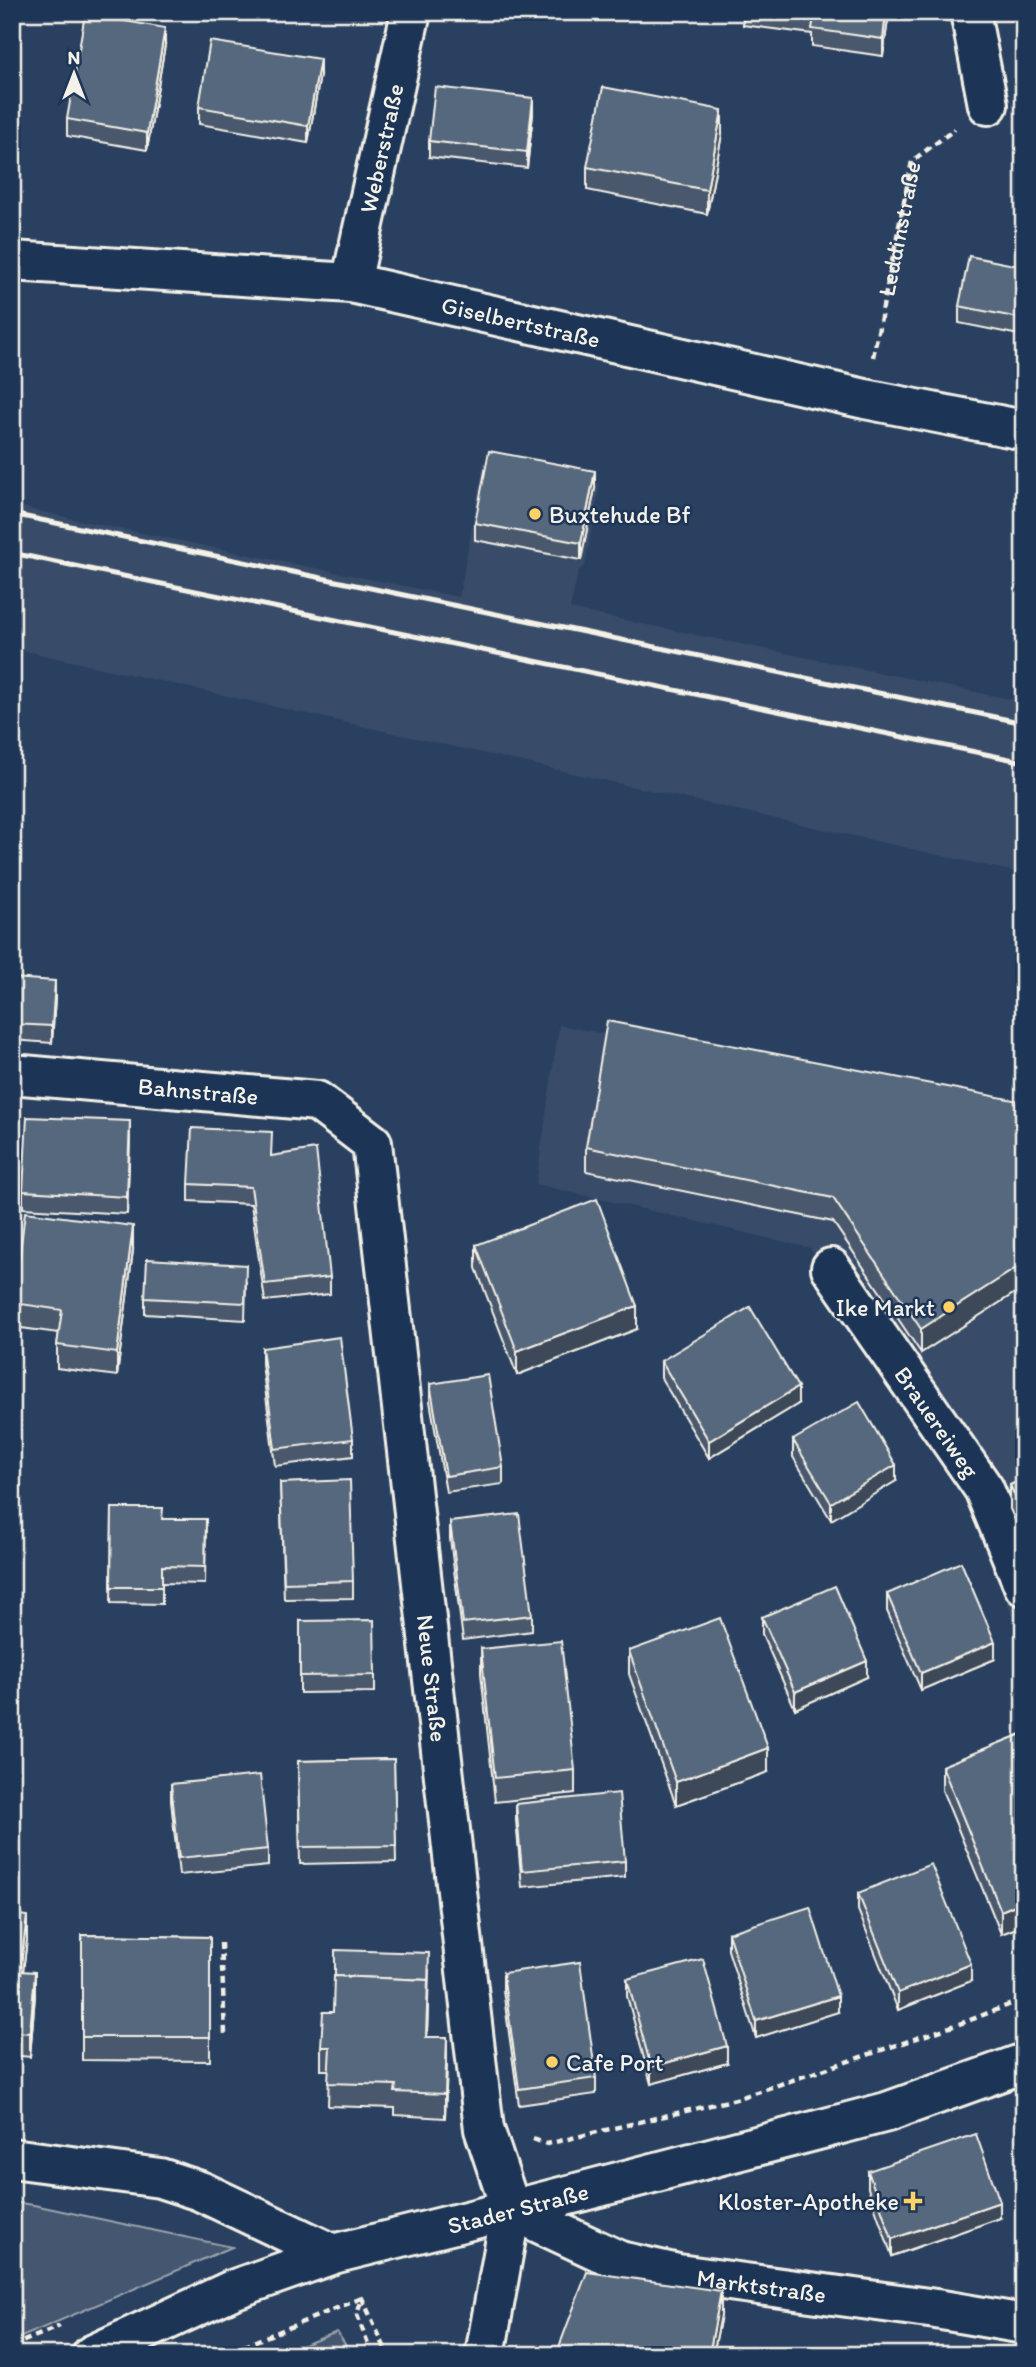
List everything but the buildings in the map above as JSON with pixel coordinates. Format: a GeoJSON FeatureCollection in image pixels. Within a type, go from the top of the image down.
{"type":"FeatureCollection","features":[{"type":"Feature","properties":{"kind":"street","name":"Weberstraße"},"geometry":{"type":"LineString","coordinates":[[351,283],[411,12]]}},
{"type":"Feature","properties":{"kind":"street"},"geometry":{"type":"LineString","coordinates":[[970,12],[988,105]]}},
{"type":"Feature","properties":{"kind":"street","name":"Giselbertstraße"},"geometry":{"type":"LineString","coordinates":[[12,261],[351,283],[864,399],[1024,430]]}},
{"type":"Feature","properties":{"kind":"street","name":"Bahnstraße"},"geometry":{"type":"LineString","coordinates":[[12,1074],[317,1101],[372,1143]]}},
{"type":"Feature","properties":{"kind":"street","name":"Neue Straße"},"geometry":{"type":"LineString","coordinates":[[372,1143],[484,2129],[511,2210]]}},
{"type":"Feature","properties":{"kind":"street","name":"Brauereiweg"},"geometry":{"type":"LineString","coordinates":[[831,1268],[984,1489],[1024,1586]]}},
{"type":"Feature","properties":{"kind":"street","name":"Stader Straße"},"geometry":{"type":"LineString","coordinates":[[92,2355],[232,2290],[333,2254],[887,2112],[1024,2063]]}},
{"type":"Feature","properties":{"kind":"street"},"geometry":{"type":"LineString","coordinates":[[12,2158],[160,2178],[200,2191],[333,2254]]}},
{"type":"Feature","properties":{"kind":"street"},"geometry":{"type":"LineString","coordinates":[[485,2355],[511,2210]]}},
{"type":"Feature","properties":{"kind":"street","name":"Marktstraße"},"geometry":{"type":"LineString","coordinates":[[511,2210],[620,2261],[678,2274],[936,2309],[1024,2324]]}},
{"type":"Feature","properties":{"kind":"path","name":"Leddinstraße"},"geometry":{"type":"LineString","coordinates":[[864,399],[912,160],[988,105]]}},
{"type":"Feature","properties":{"kind":"path"},"geometry":{"type":"LineString","coordinates":[[221,1943],[225,2034]]}},
{"type":"Feature","properties":{"kind":"path"},"geometry":{"type":"LineString","coordinates":[[484,2129],[520,2126],[526,2137],[547,2144],[736,2099],[965,2022],[1024,1999]]}},
{"type":"Feature","properties":{"kind":"path"},"geometry":{"type":"LineString","coordinates":[[221,2355],[362,2298]]}},
{"type":"Feature","properties":{"kind":"path"},"geometry":{"type":"LineString","coordinates":[[362,2298],[357,2315],[372,2355]]}},
{"type":"Feature","properties":{"kind":"path"},"geometry":{"type":"LineString","coordinates":[[362,2298],[388,2355]]}},
{"type":"Feature","properties":{"kind":"path"},"geometry":{"type":"LineString","coordinates":[[12,2346],[62,2325]]}},
{"type":"Feature","properties":{"kind":"shaded area"},"geometry":{"type":"Polygon","coordinates":[[[484,461],[600,484],[585,566],[579,570],[570,609],[1024,702],[1024,874],[12,648],[12,505],[459,597],[484,461]]]}},
{"type":"Feature","properties":{"kind":"shaded area"},"geometry":{"type":"Polygon","coordinates":[[[559,1025],[1024,1116],[1024,1646],[967,1503],[810,1248],[536,1184],[559,1025]]]}},
{"type":"Feature","properties":{"kind":"shaded area"},"geometry":{"type":"Polygon","coordinates":[[[12,2202],[34,2205],[232,2247],[12,2341],[12,2202]]]}},
{"type":"Feature","properties":{"kind":"shaded area"},"geometry":{"type":"Polygon","coordinates":[[[337,2332],[352,2355],[278,2355],[337,2332]]]}},
{"type":"Feature","properties":{"kind":"railway"},"geometry":{"type":"LineString","coordinates":[[12,514],[1024,723]]}},
{"type":"Feature","properties":{"kind":"railway"},"geometry":{"type":"LineString","coordinates":[[12,553],[1024,762]]}},
{"type":"Feature","properties":{"kind":"place","name":"Buxtehude Bf"},"geometry":{"type":"Point","coordinates":[535,514]}},
{"type":"Feature","properties":{"kind":"place","name":"Ike Markt"},"geometry":{"type":"Point","coordinates":[949,1307]}},
{"type":"Feature","properties":{"kind":"place","name":"Cafe Port"},"geometry":{"type":"Point","coordinates":[552,2062]}},
{"type":"Feature","properties":{"kind":"place","name":"Kloster-Apotheke"},"geometry":{"type":"Point","coordinates":[913,2201]}}]}
